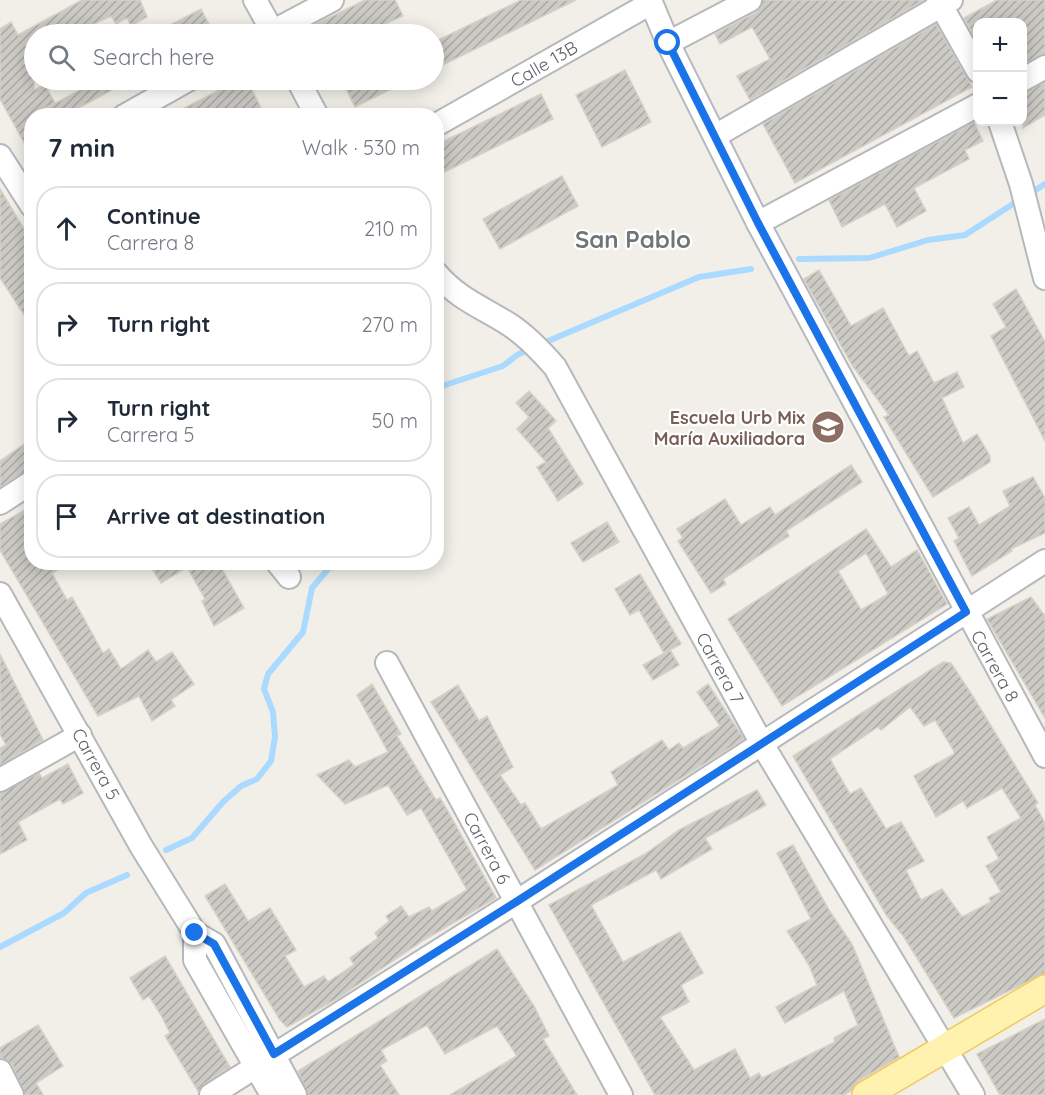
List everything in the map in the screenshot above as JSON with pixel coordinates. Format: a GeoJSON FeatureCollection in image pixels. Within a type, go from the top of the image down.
{"type":"FeatureCollection","features":[{"type":"Feature","properties":{"kind":"main road"},"geometry":{"type":"LineString","coordinates":[[866,1095],[1045,989]]}},
{"type":"Feature","properties":{"kind":"street"},"geometry":{"type":"LineString","coordinates":[[255,0],[266,24]]}},
{"type":"Feature","properties":{"kind":"street"},"geometry":{"type":"LineString","coordinates":[[289,24],[332,0]]}},
{"type":"Feature","properties":{"kind":"street"},"geometry":{"type":"LineString","coordinates":[[668,43],[750,0]]}},
{"type":"Feature","properties":{"kind":"street","name":"Carrera 8"},"geometry":{"type":"LineString","coordinates":[[651,1],[668,43],[758,223],[1045,756]]}},
{"type":"Feature","properties":{"kind":"street","name":"Calle 13B"},"geometry":{"type":"LineString","coordinates":[[444,120],[651,1]]}},
{"type":"Feature","properties":{"kind":"street"},"geometry":{"type":"LineString","coordinates":[[715,136],[943,2],[973,60]]}},
{"type":"Feature","properties":{"kind":"street"},"geometry":{"type":"LineString","coordinates":[[1027,78],[1045,67]]}},
{"type":"Feature","properties":{"kind":"street"},"geometry":{"type":"LineString","coordinates":[[138,108],[170,90]]}},
{"type":"Feature","properties":{"kind":"street"},"geometry":{"type":"LineString","coordinates":[[303,90],[313,108]]}},
{"type":"Feature","properties":{"kind":"street"},"geometry":{"type":"LineString","coordinates":[[758,223],[973,108]]}},
{"type":"Feature","properties":{"kind":"street"},"geometry":{"type":"LineString","coordinates":[[1001,126],[1021,184],[1027,215],[1045,278]]}},
{"type":"Feature","properties":{"kind":"street"},"geometry":{"type":"LineString","coordinates":[[0,156],[22,173]]}},
{"type":"Feature","properties":{"kind":"street","name":"Carrera 7"},"geometry":{"type":"LineString","coordinates":[[444,282],[452,291],[511,326],[532,342],[555,367],[762,744],[973,1095]]}},
{"type":"Feature","properties":{"kind":"street"},"geometry":{"type":"LineString","coordinates":[[0,503],[24,487]]}},
{"type":"Feature","properties":{"kind":"street"},"geometry":{"type":"LineString","coordinates":[[211,1095],[516,902],[1045,561]]}},
{"type":"Feature","properties":{"kind":"street","name":"Carrera 5"},"geometry":{"type":"LineString","coordinates":[[0,594],[141,846],[195,933],[195,960],[265,1060],[295,1095]]}},
{"type":"Feature","properties":{"kind":"street","name":"Carrera 6"},"geometry":{"type":"LineString","coordinates":[[387,663],[621,1095]]}},
{"type":"Feature","properties":{"kind":"street"},"geometry":{"type":"LineString","coordinates":[[0,780],[80,735]]}},
{"type":"Feature","properties":{"kind":"street","name":"Carrera 5"},"geometry":{"type":"LineString","coordinates":[[265,1060],[272,1095]]}},
{"type":"Feature","properties":{"kind":"street"},"geometry":{"type":"LineString","coordinates":[[0,1071],[12,1095]]}},
{"type":"Feature","properties":{"kind":"building"},"geometry":{"type":"Polygon","coordinates":[[[82,0],[140,0],[147,17],[135,24],[130,24],[127,18],[116,24],[111,16],[94,24],[38,24],[82,0]]]}},
{"type":"Feature","properties":{"kind":"building"},"geometry":{"type":"Polygon","coordinates":[[[365,0],[395,0],[403,16],[385,24],[316,24],[365,0]]]}},
{"type":"Feature","properties":{"kind":"building"},"geometry":{"type":"Polygon","coordinates":[[[521,0],[576,0],[444,64],[444,37],[521,0]]]}},
{"type":"Feature","properties":{"kind":"building"},"geometry":{"type":"Polygon","coordinates":[[[763,0],[924,0],[750,100],[737,76],[770,59],[752,27],[720,44],[715,34],[757,12],[763,0]]]}},
{"type":"Feature","properties":{"kind":"building"},"geometry":{"type":"Polygon","coordinates":[[[997,0],[1045,0],[1045,54],[1027,62],[1027,18],[973,18],[973,34],[964,18],[997,0]]]}},
{"type":"Feature","properties":{"kind":"building"},"geometry":{"type":"Polygon","coordinates":[[[201,9],[209,24],[172,24],[201,9]]]}},
{"type":"Feature","properties":{"kind":"building"},"geometry":{"type":"Polygon","coordinates":[[[11,22],[18,35],[24,32],[24,90],[48,90],[55,103],[45,108],[24,108],[24,142],[0,99],[0,29],[11,22]]]}},
{"type":"Feature","properties":{"kind":"building"},"geometry":{"type":"Polygon","coordinates":[[[936,24],[972,87],[795,183],[763,124],[936,24]]]}},
{"type":"Feature","properties":{"kind":"building"},"geometry":{"type":"Polygon","coordinates":[[[625,70],[651,122],[602,147],[576,95],[625,70]]]}},
{"type":"Feature","properties":{"kind":"building"},"geometry":{"type":"Polygon","coordinates":[[[1045,82],[1045,115],[1027,126],[1027,91],[1045,82]]]}},
{"type":"Feature","properties":{"kind":"building"},"geometry":{"type":"Polygon","coordinates":[[[80,90],[112,90],[79,108],[46,108],[80,90]]]}},
{"type":"Feature","properties":{"kind":"building"},"geometry":{"type":"Polygon","coordinates":[[[220,90],[252,90],[261,108],[185,108],[220,90]]]}},
{"type":"Feature","properties":{"kind":"building"},"geometry":{"type":"Polygon","coordinates":[[[347,90],[389,90],[355,107],[347,90]]]}},
{"type":"Feature","properties":{"kind":"building"},"geometry":{"type":"Polygon","coordinates":[[[541,94],[553,119],[444,172],[444,141],[541,94]]]}},
{"type":"Feature","properties":{"kind":"building"},"geometry":{"type":"Polygon","coordinates":[[[973,123],[983,141],[965,150],[969,159],[914,188],[926,211],[897,227],[885,204],[842,227],[829,200],[973,123]]]}},
{"type":"Feature","properties":{"kind":"building"},"geometry":{"type":"Polygon","coordinates":[[[562,176],[578,206],[500,249],[483,219],[562,176]]]}},
{"type":"Feature","properties":{"kind":"building"},"geometry":{"type":"Polygon","coordinates":[[[0,189],[24,229],[24,315],[0,278],[0,189]]]}},
{"type":"Feature","properties":{"kind":"building"},"geometry":{"type":"Polygon","coordinates":[[[819,270],[851,326],[883,308],[909,356],[917,351],[934,383],[957,372],[964,387],[942,398],[963,443],[977,434],[990,456],[990,462],[933,497],[884,417],[889,415],[852,365],[804,279],[819,270]]]}},
{"type":"Feature","properties":{"kind":"building"},"geometry":{"type":"Polygon","coordinates":[[[1016,289],[1045,342],[1045,441],[991,336],[1006,327],[993,304],[1016,289]]]}},
{"type":"Feature","properties":{"kind":"building"},"geometry":{"type":"Polygon","coordinates":[[[529,391],[556,421],[548,428],[583,484],[558,501],[537,467],[546,462],[517,429],[529,417],[516,403],[529,391]]]}},
{"type":"Feature","properties":{"kind":"building"},"geometry":{"type":"Polygon","coordinates":[[[24,444],[24,474],[0,487],[0,461],[24,444]]]}},
{"type":"Feature","properties":{"kind":"building"},"geometry":{"type":"Polygon","coordinates":[[[851,465],[862,482],[786,531],[789,536],[723,579],[726,584],[711,593],[678,541],[683,538],[677,529],[725,499],[741,525],[770,507],[775,515],[851,465]]]}},
{"type":"Feature","properties":{"kind":"building"},"geometry":{"type":"Polygon","coordinates":[[[1033,477],[1045,498],[1045,533],[1011,549],[1012,551],[972,576],[954,541],[959,538],[948,518],[969,507],[979,525],[1010,506],[1003,491],[1033,477]]]}},
{"type":"Feature","properties":{"kind":"building"},"geometry":{"type":"Polygon","coordinates":[[[24,510],[24,570],[57,570],[52,573],[67,600],[72,597],[103,653],[109,649],[121,669],[148,650],[156,662],[172,652],[194,684],[171,700],[175,706],[152,721],[139,696],[98,716],[0,550],[0,524],[24,510]]]}},
{"type":"Feature","properties":{"kind":"building"},"geometry":{"type":"Polygon","coordinates":[[[607,522],[619,542],[583,562],[571,543],[607,522]]]}},
{"type":"Feature","properties":{"kind":"building"},"geometry":{"type":"Polygon","coordinates":[[[866,529],[891,567],[917,550],[947,604],[782,706],[728,619],[866,529]],[[866,553],[838,571],[861,610],[888,594],[866,553]]]}},
{"type":"Feature","properties":{"kind":"building"},"geometry":{"type":"Polygon","coordinates":[[[153,570],[182,570],[161,583],[153,570]]]}},
{"type":"Feature","properties":{"kind":"building"},"geometry":{"type":"Polygon","coordinates":[[[189,570],[223,570],[244,608],[214,626],[202,601],[205,599],[189,570]]]}},
{"type":"Feature","properties":{"kind":"building"},"geometry":{"type":"Polygon","coordinates":[[[640,574],[681,644],[664,653],[639,610],[630,615],[615,589],[640,574]]]}},
{"type":"Feature","properties":{"kind":"building"},"geometry":{"type":"Polygon","coordinates":[[[1031,597],[1045,616],[1045,718],[987,619],[1031,597]]]}},
{"type":"Feature","properties":{"kind":"building"},"geometry":{"type":"Polygon","coordinates":[[[670,650],[679,665],[653,680],[643,665],[670,650]]]}},
{"type":"Feature","properties":{"kind":"building"},"geometry":{"type":"Polygon","coordinates":[[[0,654],[43,740],[0,765],[0,748],[6,745],[0,734],[0,654]]]}},
{"type":"Feature","properties":{"kind":"building"},"geometry":{"type":"Polygon","coordinates":[[[943,662],[951,663],[1038,803],[1035,805],[1045,823],[1045,973],[954,1018],[904,937],[887,916],[793,756],[943,662]],[[910,707],[881,730],[878,727],[830,759],[850,794],[861,788],[886,829],[901,822],[924,861],[906,870],[921,900],[942,889],[962,917],[991,902],[989,898],[1001,892],[986,866],[999,859],[987,837],[1021,818],[1002,788],[967,808],[963,801],[936,817],[914,776],[954,754],[954,751],[935,720],[924,726],[910,707]]]}},
{"type":"Feature","properties":{"kind":"building"},"geometry":{"type":"Polygon","coordinates":[[[372,684],[401,734],[397,736],[436,800],[440,798],[496,898],[424,940],[338,998],[287,1027],[280,1020],[205,896],[225,884],[248,921],[270,908],[296,950],[285,956],[304,987],[324,976],[328,982],[354,965],[350,958],[378,938],[375,933],[389,921],[386,916],[401,906],[409,917],[429,907],[432,911],[467,890],[421,808],[407,815],[388,785],[345,804],[317,775],[349,760],[355,767],[388,752],[357,695],[372,684]]]}},
{"type":"Feature","properties":{"kind":"building"},"geometry":{"type":"Polygon","coordinates":[[[708,684],[744,739],[535,870],[431,702],[458,685],[479,721],[487,716],[513,767],[500,775],[521,805],[525,803],[541,829],[618,785],[611,772],[662,740],[669,750],[679,743],[683,748],[720,726],[697,692],[708,684]]]}},
{"type":"Feature","properties":{"kind":"building"},"geometry":{"type":"Polygon","coordinates":[[[68,764],[83,793],[63,804],[60,799],[18,822],[27,840],[0,854],[0,793],[39,773],[42,778],[68,764]]]}},
{"type":"Feature","properties":{"kind":"building"},"geometry":{"type":"Polygon","coordinates":[[[757,790],[766,805],[705,838],[712,849],[661,879],[656,870],[591,905],[623,962],[680,932],[703,973],[681,985],[689,1002],[660,1017],[694,1070],[735,1049],[750,1078],[759,1073],[762,1078],[835,1042],[834,1038],[858,1025],[844,991],[785,1023],[776,1007],[817,985],[809,965],[787,931],[811,919],[777,853],[793,845],[829,910],[852,944],[899,1057],[858,1081],[851,1091],[844,1095],[655,1095],[549,905],[645,854],[679,830],[757,790]]]}},
{"type":"Feature","properties":{"kind":"building"},"geometry":{"type":"Polygon","coordinates":[[[497,949],[534,1006],[549,1036],[543,1039],[577,1095],[450,1095],[517,1056],[497,1026],[445,1054],[427,1025],[381,1050],[387,1061],[380,1065],[399,1095],[308,1095],[298,1071],[497,949]]]}},
{"type":"Feature","properties":{"kind":"building"},"geometry":{"type":"Polygon","coordinates":[[[165,956],[230,1067],[204,1084],[198,1091],[165,1036],[170,1033],[161,1015],[149,996],[143,1000],[130,978],[165,956]]]}},
{"type":"Feature","properties":{"kind":"building"},"geometry":{"type":"Polygon","coordinates":[[[1045,1019],[1045,1095],[1000,1095],[977,1054],[1045,1019]]]}},
{"type":"Feature","properties":{"kind":"building"},"geometry":{"type":"Polygon","coordinates":[[[38,1025],[63,1066],[36,1083],[43,1095],[25,1095],[12,1064],[0,1057],[0,1048],[38,1025]]]}},
{"type":"Feature","properties":{"kind":"waterway"},"geometry":{"type":"LineString","coordinates":[[1028,195],[1045,184]]}},
{"type":"Feature","properties":{"kind":"waterway"},"geometry":{"type":"LineString","coordinates":[[799,259],[869,258],[928,240],[965,235],[1019,200]]}},
{"type":"Feature","properties":{"kind":"waterway"},"geometry":{"type":"LineString","coordinates":[[541,344],[699,277],[751,269]]}},
{"type":"Feature","properties":{"kind":"waterway"},"geometry":{"type":"LineString","coordinates":[[444,385],[503,366],[517,355],[532,348]]}},
{"type":"Feature","properties":{"kind":"waterway"},"geometry":{"type":"LineString","coordinates":[[166,850],[192,838],[223,802],[241,786],[257,779],[271,761],[275,737],[273,712],[264,689],[268,674],[303,632],[312,588],[327,570]]}},
{"type":"Feature","properties":{"kind":"waterway"},"geometry":{"type":"LineString","coordinates":[[0,947],[64,913],[86,893],[127,875]]}},
{"type":"Feature","properties":{"kind":"place","name":"Escuela Urb Mix María Auxiliadora"},"geometry":{"type":"Point","coordinates":[828,427]}},
{"type":"Feature","properties":{"kind":"district","name":"San Pablo"},"geometry":{"type":"Point","coordinates":[633,239]}},
{"type":"Feature","properties":{"kind":"route"},"geometry":{"type":"LineString","coordinates":[[195,933],[214,944],[274,1054],[516,902],[966,612],[758,223],[668,43]]}}]}
